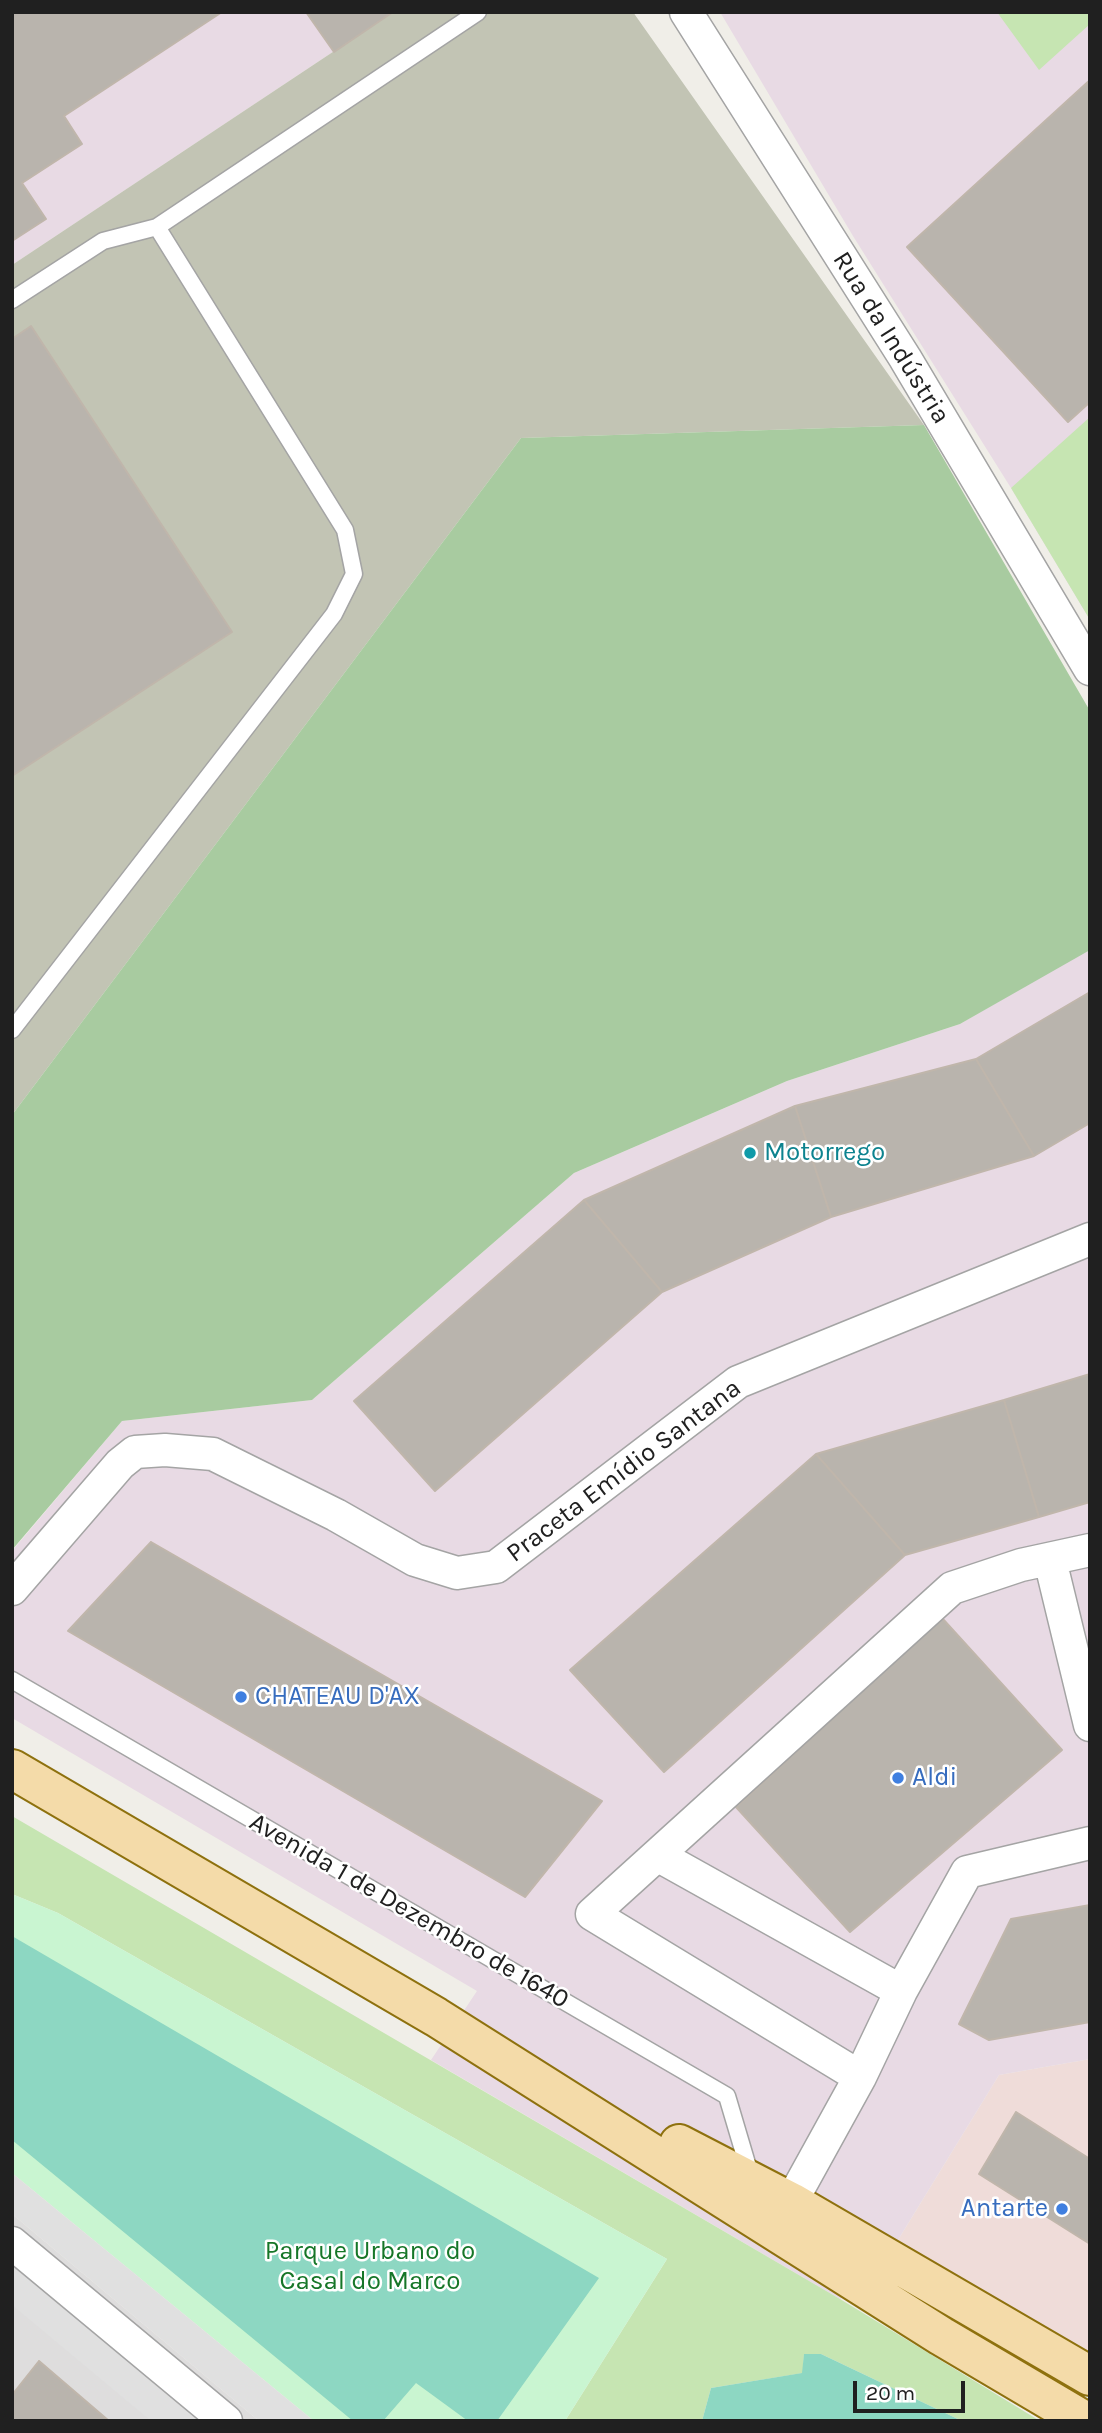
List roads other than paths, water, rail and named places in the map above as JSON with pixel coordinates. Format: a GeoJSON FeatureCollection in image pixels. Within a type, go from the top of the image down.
{"type":"FeatureCollection","features":[{"type":"Feature","properties":{"kind":"main road"},"geometry":{"type":"LineString","coordinates":[[12,1769],[436,2017],[941,2336],[1085,2421]]}},
{"type":"Feature","properties":{"kind":"main road"},"geometry":{"type":"LineString","coordinates":[[436,2017],[791,2202],[1090,2376]]}},
{"type":"Feature","properties":{"kind":"street","name":"Rua da Indústria"},"geometry":{"type":"LineString","coordinates":[[685,12],[905,358],[1090,669]]}},
{"type":"Feature","properties":{"kind":"street","name":"Praceta Emídio Santana"},"geometry":{"type":"LineString","coordinates":[[12,1589],[120,1464],[135,1452],[165,1450],[213,1454],[336,1516],[415,1560],[457,1573],[496,1567],[738,1382],[1090,1239]]}},
{"type":"Feature","properties":{"kind":"street"},"geometry":{"type":"LineString","coordinates":[[860,2077],[592,1914],[952,1588],[1021,1565],[1090,1550]]}},
{"type":"Feature","properties":{"kind":"street"},"geometry":{"type":"LineString","coordinates":[[1051,1560],[1090,1725]]}},
{"type":"Feature","properties":{"kind":"street"},"geometry":{"type":"LineString","coordinates":[[791,2202],[860,2077],[901,1991],[967,1872],[1090,1843]]}},
{"type":"Feature","properties":{"kind":"street"},"geometry":{"type":"LineString","coordinates":[[659,1856],[901,1991]]}},
{"type":"Feature","properties":{"kind":"street"},"geometry":{"type":"LineString","coordinates":[[12,2243],[226,2421]]}},
{"type":"Feature","properties":{"kind":"lane"},"geometry":{"type":"LineString","coordinates":[[12,300],[103,241],[157,227],[478,12]]}},
{"type":"Feature","properties":{"kind":"lane"},"geometry":{"type":"LineString","coordinates":[[12,1030],[334,614],[354,573],[345,530],[157,227]]}},
{"type":"Feature","properties":{"kind":"lane","name":"Avenida 1 de Dezembro de 1640"},"geometry":{"type":"LineString","coordinates":[[12,1679],[727,2096],[753,2183]]}},
{"type":"Feature","properties":{"kind":"place","name":"Motorrego"},"geometry":{"type":"Point","coordinates":[750,1153]}},
{"type":"Feature","properties":{"kind":"place","name":"CHATEAU D'AX"},"geometry":{"type":"Point","coordinates":[241,1697]}},
{"type":"Feature","properties":{"kind":"place","name":"Aldi"},"geometry":{"type":"Point","coordinates":[898,1778]}},
{"type":"Feature","properties":{"kind":"place","name":"Antarte"},"geometry":{"type":"Point","coordinates":[1062,2209]}},
{"type":"Feature","properties":{"kind":"park label","name":"Parque Urbano do Casal do Marco"},"geometry":{"type":"Point","coordinates":[370,2267]}}]}
